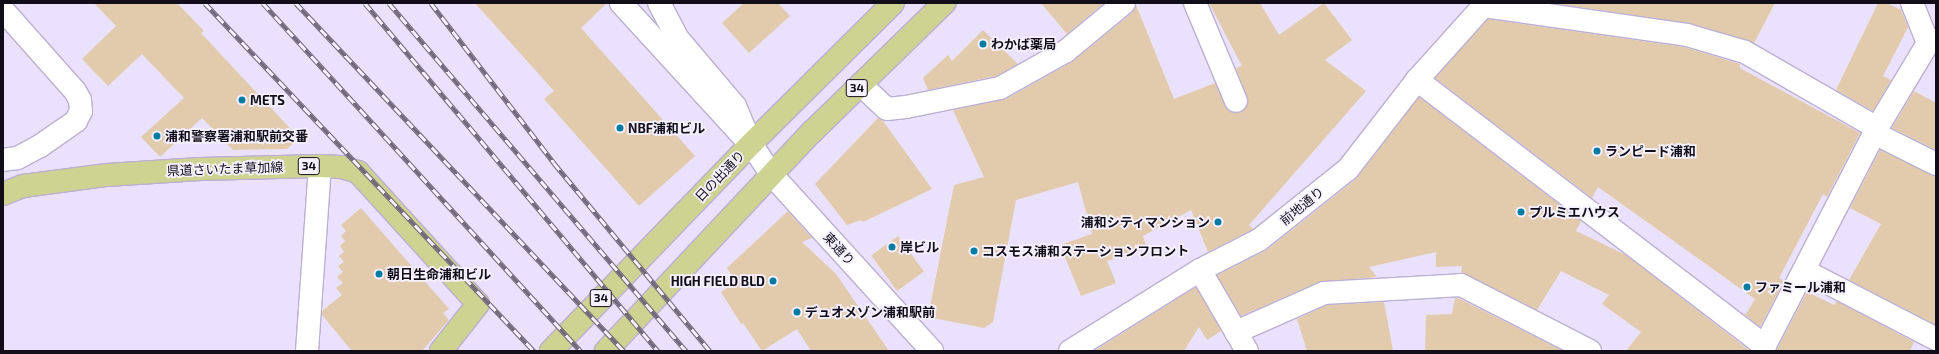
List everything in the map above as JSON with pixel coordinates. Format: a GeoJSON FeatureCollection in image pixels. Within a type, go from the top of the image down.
{"type":"FeatureCollection","features":[{"type":"Feature","properties":{"kind":"main road","name":"日の出通り"},"geometry":{"type":"LineString","coordinates":[[551,351],[751,144],[893,3]]}},
{"type":"Feature","properties":{"kind":"main road","name":"34"},"geometry":{"type":"LineString","coordinates":[[606,351],[772,175],[944,3]]}},
{"type":"Feature","properties":{"kind":"main road","name":"県道さいたま草加線"},"geometry":{"type":"LineString","coordinates":[[13,190],[107,175],[320,166],[341,167],[358,172],[478,304],[441,351]]}},
{"type":"Feature","properties":{"kind":"street"},"geometry":{"type":"LineString","coordinates":[[621,3],[734,128],[751,144]]}},
{"type":"Feature","properties":{"kind":"street"},"geometry":{"type":"LineString","coordinates":[[659,3],[678,39],[735,106],[751,144]]}},
{"type":"Feature","properties":{"kind":"street"},"geometry":{"type":"LineString","coordinates":[[861,85],[887,108],[906,107],[1000,88],[1066,52],[1124,3]]}},
{"type":"Feature","properties":{"kind":"street"},"geometry":{"type":"LineString","coordinates":[[1195,3],[1236,101]]}},
{"type":"Feature","properties":{"kind":"street"},"geometry":{"type":"LineString","coordinates":[[1417,80],[1763,349],[1805,272],[1875,130],[1932,41],[1912,3]]}},
{"type":"Feature","properties":{"kind":"street"},"geometry":{"type":"LineString","coordinates":[[1484,4],[1687,35],[1745,52],[1875,130],[1936,164]]}},
{"type":"Feature","properties":{"kind":"street","name":"前地通り"},"geometry":{"type":"LineString","coordinates":[[1070,351],[1200,270],[1259,240],[1348,169],[1417,80],[1484,4]]}},
{"type":"Feature","properties":{"kind":"street"},"geometry":{"type":"LineString","coordinates":[[3,10],[80,100],[81,111],[76,121],[40,146],[10,159],[13,190]]}},
{"type":"Feature","properties":{"kind":"street","name":"東通り"},"geometry":{"type":"LineString","coordinates":[[751,144],[772,175],[932,351]]}},
{"type":"Feature","properties":{"kind":"street"},"geometry":{"type":"LineString","coordinates":[[307,351],[320,166]]}},
{"type":"Feature","properties":{"kind":"street"},"geometry":{"type":"LineString","coordinates":[[1200,270],[1247,351]]}},
{"type":"Feature","properties":{"kind":"street"},"geometry":{"type":"LineString","coordinates":[[1805,272],[1936,339]]}},
{"type":"Feature","properties":{"kind":"street"},"geometry":{"type":"LineString","coordinates":[[1236,332],[1324,293],[1461,285],[1590,351]]}},
{"type":"Feature","properties":{"kind":"building"},"geometry":{"type":"Polygon","coordinates":[[[94,3],[177,3],[204,31],[201,33],[299,138],[287,149],[233,150],[202,118],[160,157],[141,137],[184,98],[142,54],[108,86],[82,59],[116,26],[94,3]]]}},
{"type":"Feature","properties":{"kind":"building","name":"NBF浦和ビル"},"geometry":{"type":"Polygon","coordinates":[[[475,3],[607,3],[581,28],[695,156],[639,206],[544,99],[554,91],[475,3]]]}},
{"type":"Feature","properties":{"kind":"building"},"geometry":{"type":"Polygon","coordinates":[[[744,3],[778,3],[790,16],[749,53],[722,23],[744,3]]]}},
{"type":"Feature","properties":{"kind":"building"},"geometry":{"type":"Polygon","coordinates":[[[1041,3],[1104,3],[1067,34],[1041,3]]]}},
{"type":"Feature","properties":{"kind":"building"},"geometry":{"type":"Polygon","coordinates":[[[1209,3],[1260,3],[1279,35],[1324,3],[1352,40],[1325,60],[1366,91],[1249,225],[1253,229],[1208,252],[1191,210],[1143,236],[1147,248],[1107,261],[1116,283],[1081,296],[1060,245],[1092,234],[1078,182],[1016,200],[993,322],[984,328],[928,317],[954,185],[984,177],[953,110],[1006,99],[1072,62],[1132,13],[1136,5],[1174,99],[1215,83],[1228,111],[1240,113],[1248,102],[1236,68],[1242,66],[1209,3]]]}},
{"type":"Feature","properties":{"kind":"building"},"geometry":{"type":"Polygon","coordinates":[[[1551,3],[1775,3],[1754,43],[1689,23],[1551,3]]]}},
{"type":"Feature","properties":{"kind":"building"},"geometry":{"type":"Polygon","coordinates":[[[1878,3],[1887,3],[1901,10],[1908,27],[1883,76],[1891,80],[1873,111],[1836,90],[1878,3]]]}},
{"type":"Feature","properties":{"kind":"building"},"geometry":{"type":"Polygon","coordinates":[[[1488,19],[1684,47],[1740,64],[1740,68],[1860,133],[1827,197],[1823,194],[1779,278],[1784,281],[1760,327],[1742,312],[1746,314],[1755,299],[1598,187],[1592,198],[1435,78],[1488,19]]]}},
{"type":"Feature","properties":{"kind":"building"},"geometry":{"type":"Polygon","coordinates":[[[983,30],[1018,64],[996,76],[928,90],[923,78],[948,55],[952,61],[983,30]]]}},
{"type":"Feature","properties":{"kind":"building"},"geometry":{"type":"Polygon","coordinates":[[[1914,91],[1936,103],[1936,150],[1892,128],[1914,91]]]}},
{"type":"Feature","properties":{"kind":"building"},"geometry":{"type":"Polygon","coordinates":[[[1419,97],[1581,221],[1576,231],[1626,255],[1750,351],[1626,351],[1641,332],[1602,304],[1609,295],[1561,271],[1537,310],[1461,273],[1462,266],[1436,267],[1436,252],[1369,267],[1377,277],[1319,282],[1241,316],[1217,275],[1267,250],[1356,179],[1419,97]]]}},
{"type":"Feature","properties":{"kind":"building"},"geometry":{"type":"Polygon","coordinates":[[[878,118],[883,121],[932,189],[863,222],[861,220],[847,225],[815,184],[878,118]]]}},
{"type":"Feature","properties":{"kind":"building"},"geometry":{"type":"Polygon","coordinates":[[[1880,150],[1936,176],[1936,325],[1849,280],[1881,224],[1850,208],[1880,150]]]}},
{"type":"Feature","properties":{"kind":"building","name":"朝日生命浦和ビル"},"geometry":{"type":"Polygon","coordinates":[[[361,208],[449,309],[443,313],[449,320],[422,351],[352,351],[322,315],[322,311],[342,295],[336,288],[343,283],[337,277],[343,272],[338,266],[344,262],[339,256],[344,252],[340,246],[345,241],[341,236],[346,231],[341,225],[361,208]]]}},
{"type":"Feature","properties":{"kind":"building"},"geometry":{"type":"Polygon","coordinates":[[[788,211],[812,238],[802,242],[836,274],[889,351],[811,351],[797,329],[762,351],[743,323],[741,324],[721,292],[736,282],[727,268],[788,211]]]}},
{"type":"Feature","properties":{"kind":"building"},"geometry":{"type":"Polygon","coordinates":[[[898,236],[924,272],[897,291],[871,255],[898,236]]]}},
{"type":"Feature","properties":{"kind":"building"},"geometry":{"type":"Polygon","coordinates":[[[1196,287],[1221,331],[1207,340],[1199,327],[1184,351],[1094,351],[1196,287]]]}},
{"type":"Feature","properties":{"kind":"building"},"geometry":{"type":"Polygon","coordinates":[[[1807,292],[1834,305],[1837,301],[1914,342],[1910,351],[1776,351],[1807,292]]]}},
{"type":"Feature","properties":{"kind":"building"},"geometry":{"type":"Polygon","coordinates":[[[1455,298],[1458,298],[1563,351],[1425,351],[1426,315],[1452,314],[1455,298]]]}},
{"type":"Feature","properties":{"kind":"building"},"geometry":{"type":"Polygon","coordinates":[[[1384,302],[1393,351],[1307,351],[1297,319],[1327,305],[1384,302]]]}},
{"type":"Feature","properties":{"kind":"railway"},"geometry":{"type":"LineString","coordinates":[[205,3],[534,351]]}},
{"type":"Feature","properties":{"kind":"railway"},"geometry":{"type":"LineString","coordinates":[[263,3],[581,351]]}},
{"type":"Feature","properties":{"kind":"railway"},"geometry":{"type":"LineString","coordinates":[[296,3],[624,351]]}},
{"type":"Feature","properties":{"kind":"railway"},"geometry":{"type":"LineString","coordinates":[[365,3],[658,351]]}},
{"type":"Feature","properties":{"kind":"railway"},"geometry":{"type":"LineString","coordinates":[[389,3],[686,351]]}},
{"type":"Feature","properties":{"kind":"railway"},"geometry":{"type":"LineString","coordinates":[[431,3],[554,163],[710,351]]}},
{"type":"Feature","properties":{"kind":"place","name":"わかば薬局"},"geometry":{"type":"Point","coordinates":[983,44]}},
{"type":"Feature","properties":{"kind":"place","name":"METS"},"geometry":{"type":"Point","coordinates":[242,100]}},
{"type":"Feature","properties":{"kind":"place","name":"NBF浦和ビル"},"geometry":{"type":"Point","coordinates":[620,128]}},
{"type":"Feature","properties":{"kind":"place","name":"浦和警察署浦和駅前交番"},"geometry":{"type":"Point","coordinates":[157,136]}},
{"type":"Feature","properties":{"kind":"place","name":"ランピード浦和"},"geometry":{"type":"Point","coordinates":[1597,151]}},
{"type":"Feature","properties":{"kind":"place","name":"プルミエハウス"},"geometry":{"type":"Point","coordinates":[1521,212]}},
{"type":"Feature","properties":{"kind":"place","name":"浦和シティマンション"},"geometry":{"type":"Point","coordinates":[1218,222]}},
{"type":"Feature","properties":{"kind":"place","name":"岸ビル"},"geometry":{"type":"Point","coordinates":[892,247]}},
{"type":"Feature","properties":{"kind":"place","name":"コスモス浦和ステーションフロント"},"geometry":{"type":"Point","coordinates":[974,251]}},
{"type":"Feature","properties":{"kind":"place","name":"朝日生命浦和ビル"},"geometry":{"type":"Point","coordinates":[379,274]}},
{"type":"Feature","properties":{"kind":"place","name":"HIGH FIELD BLD"},"geometry":{"type":"Point","coordinates":[773,281]}},
{"type":"Feature","properties":{"kind":"place","name":"ファミール浦和"},"geometry":{"type":"Point","coordinates":[1747,287]}},
{"type":"Feature","properties":{"kind":"place","name":"デュオメゾン浦和駅前"},"geometry":{"type":"Point","coordinates":[797,312]}}]}
